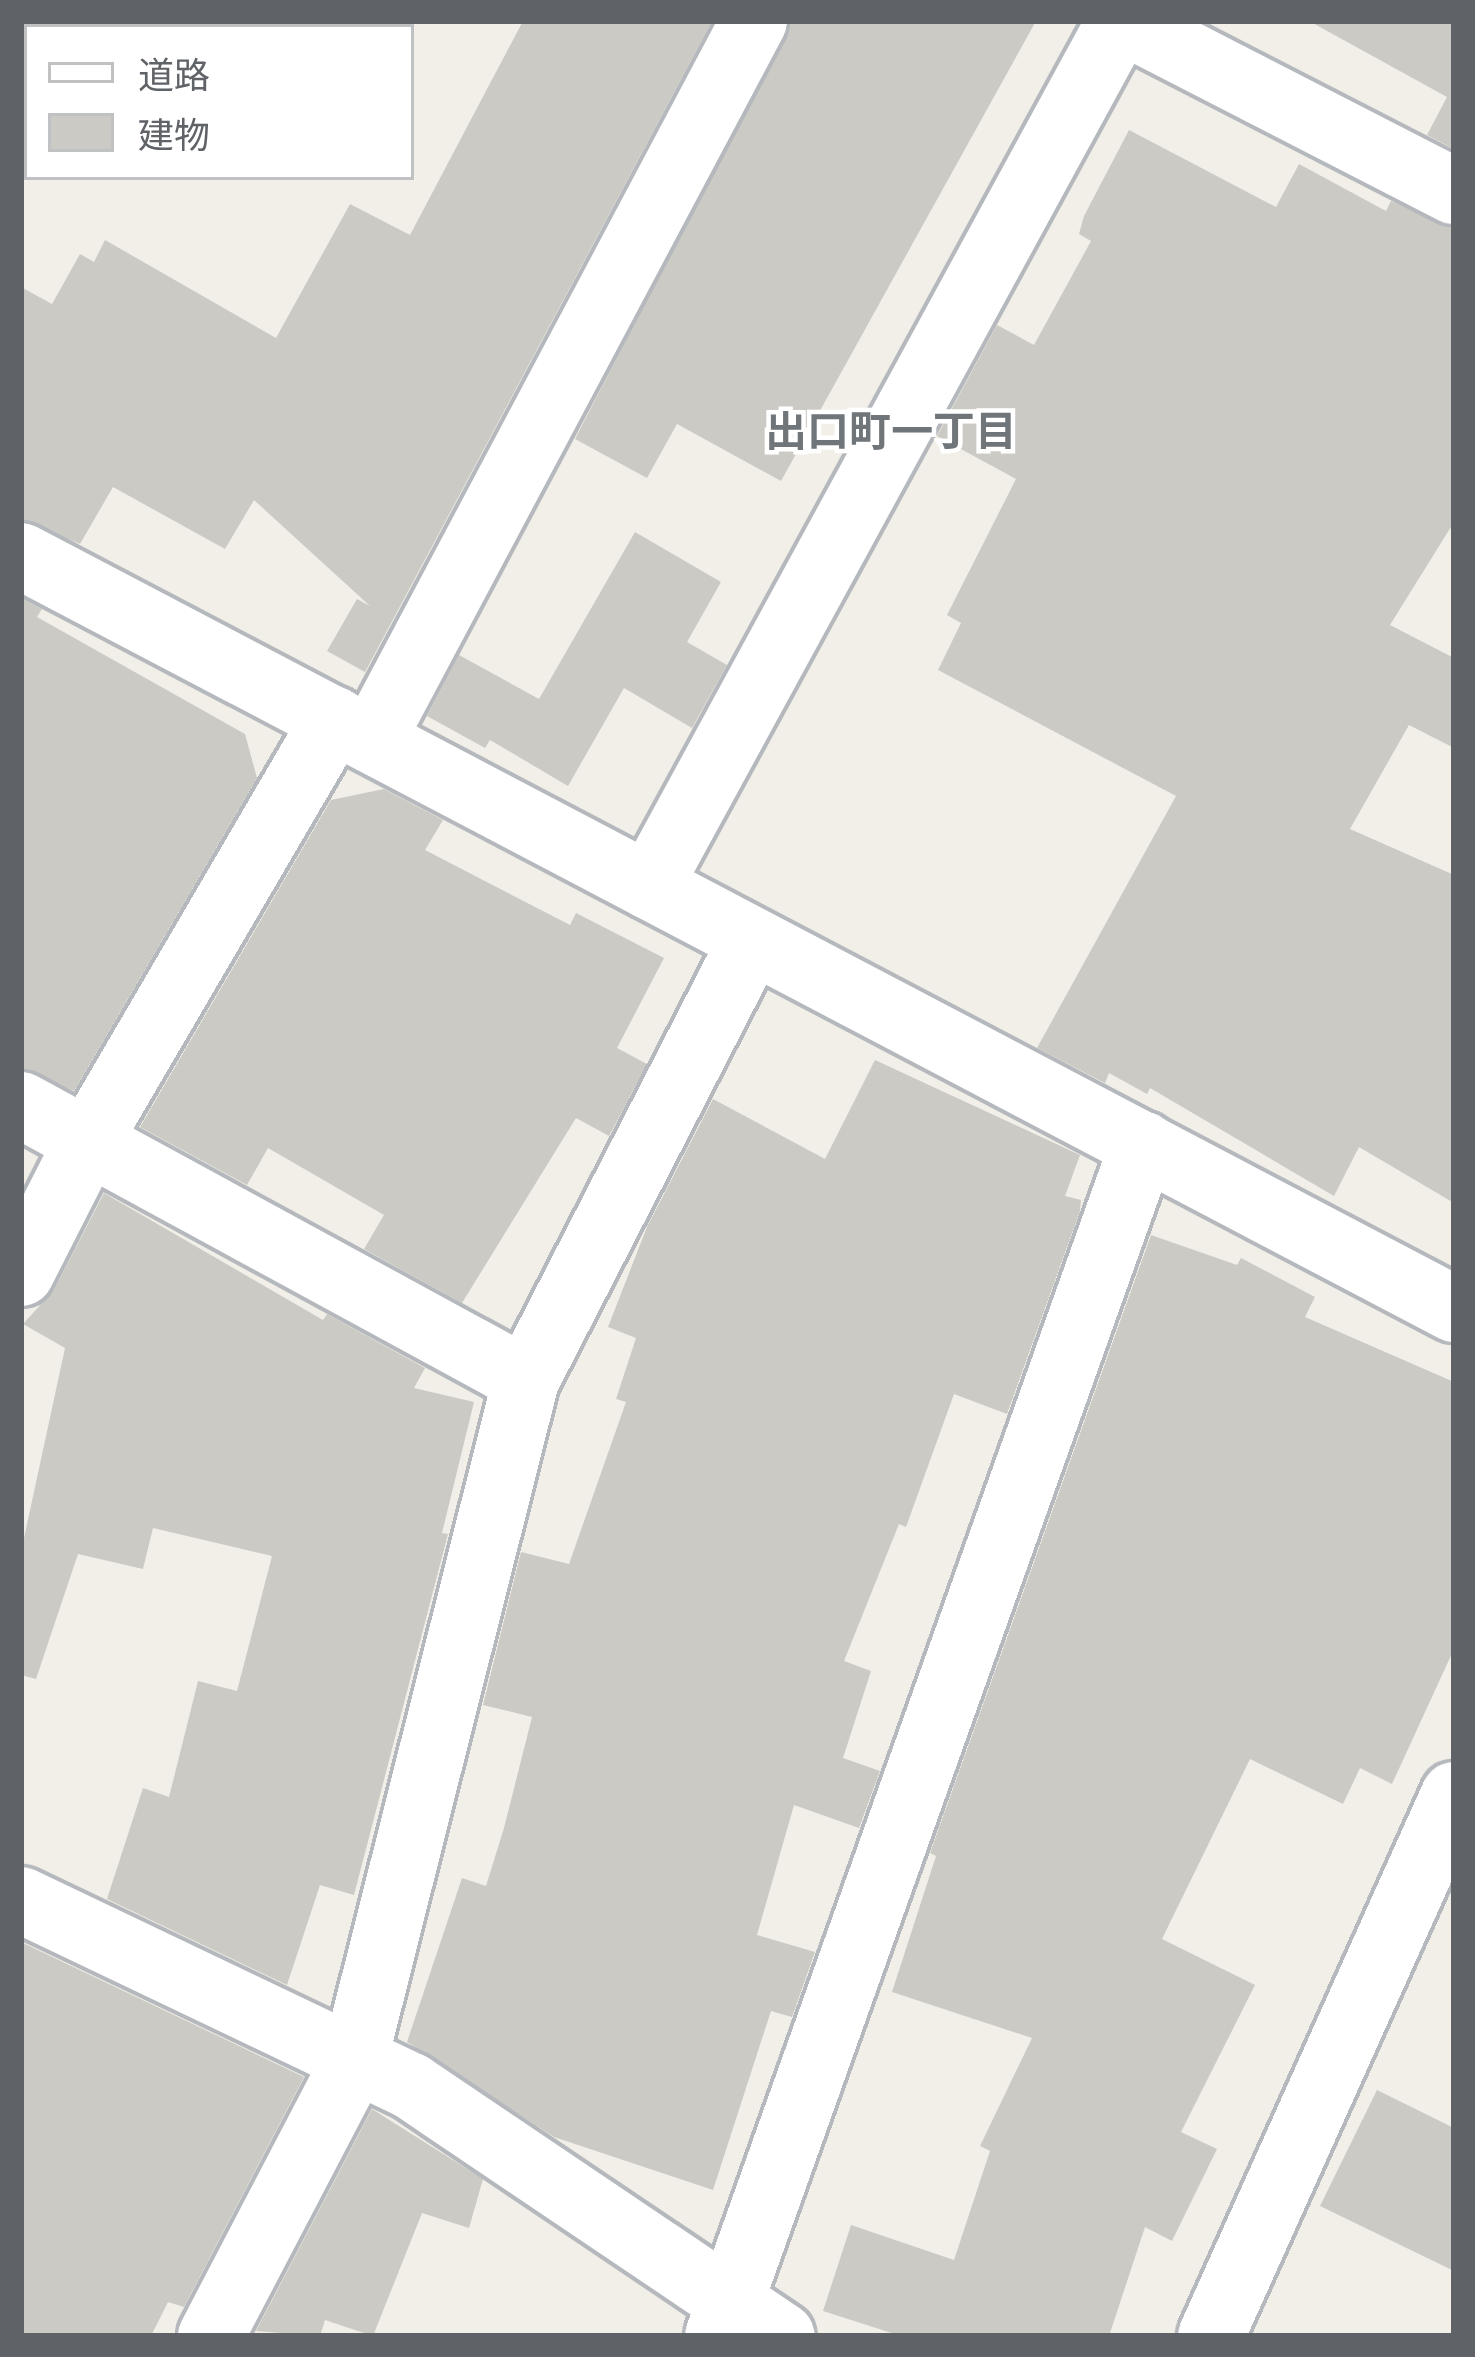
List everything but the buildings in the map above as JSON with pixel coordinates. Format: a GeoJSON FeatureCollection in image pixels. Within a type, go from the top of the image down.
{"type":"FeatureCollection","features":[{"type":"Feature","properties":{"kind":"street"},"geometry":{"type":"LineString","coordinates":[[21,1273],[88,1141],[353,730],[754,21]]}},
{"type":"Feature","properties":{"kind":"street"},"geometry":{"type":"LineString","coordinates":[[649,886],[1122,21],[1454,191]]}},
{"type":"Feature","properties":{"kind":"street"},"geometry":{"type":"LineString","coordinates":[[21,556],[1454,1310]]}},
{"type":"Feature","properties":{"kind":"street"},"geometry":{"type":"LineString","coordinates":[[211,2336],[354,2062],[526,1380],[752,941]]}},
{"type":"Feature","properties":{"kind":"street"},"geometry":{"type":"LineString","coordinates":[[21,1105],[526,1380]]}},
{"type":"Feature","properties":{"kind":"street"},"geometry":{"type":"LineString","coordinates":[[21,1900],[411,2086],[744,2324],[1143,1145]]}},
{"type":"Feature","properties":{"kind":"street"},"geometry":{"type":"LineString","coordinates":[[1211,2336],[1454,1795]]}},
{"type":"Feature","properties":{"kind":"district","name":"出口町一丁目"},"geometry":{"type":"Point","coordinates":[891,430]}}]}
